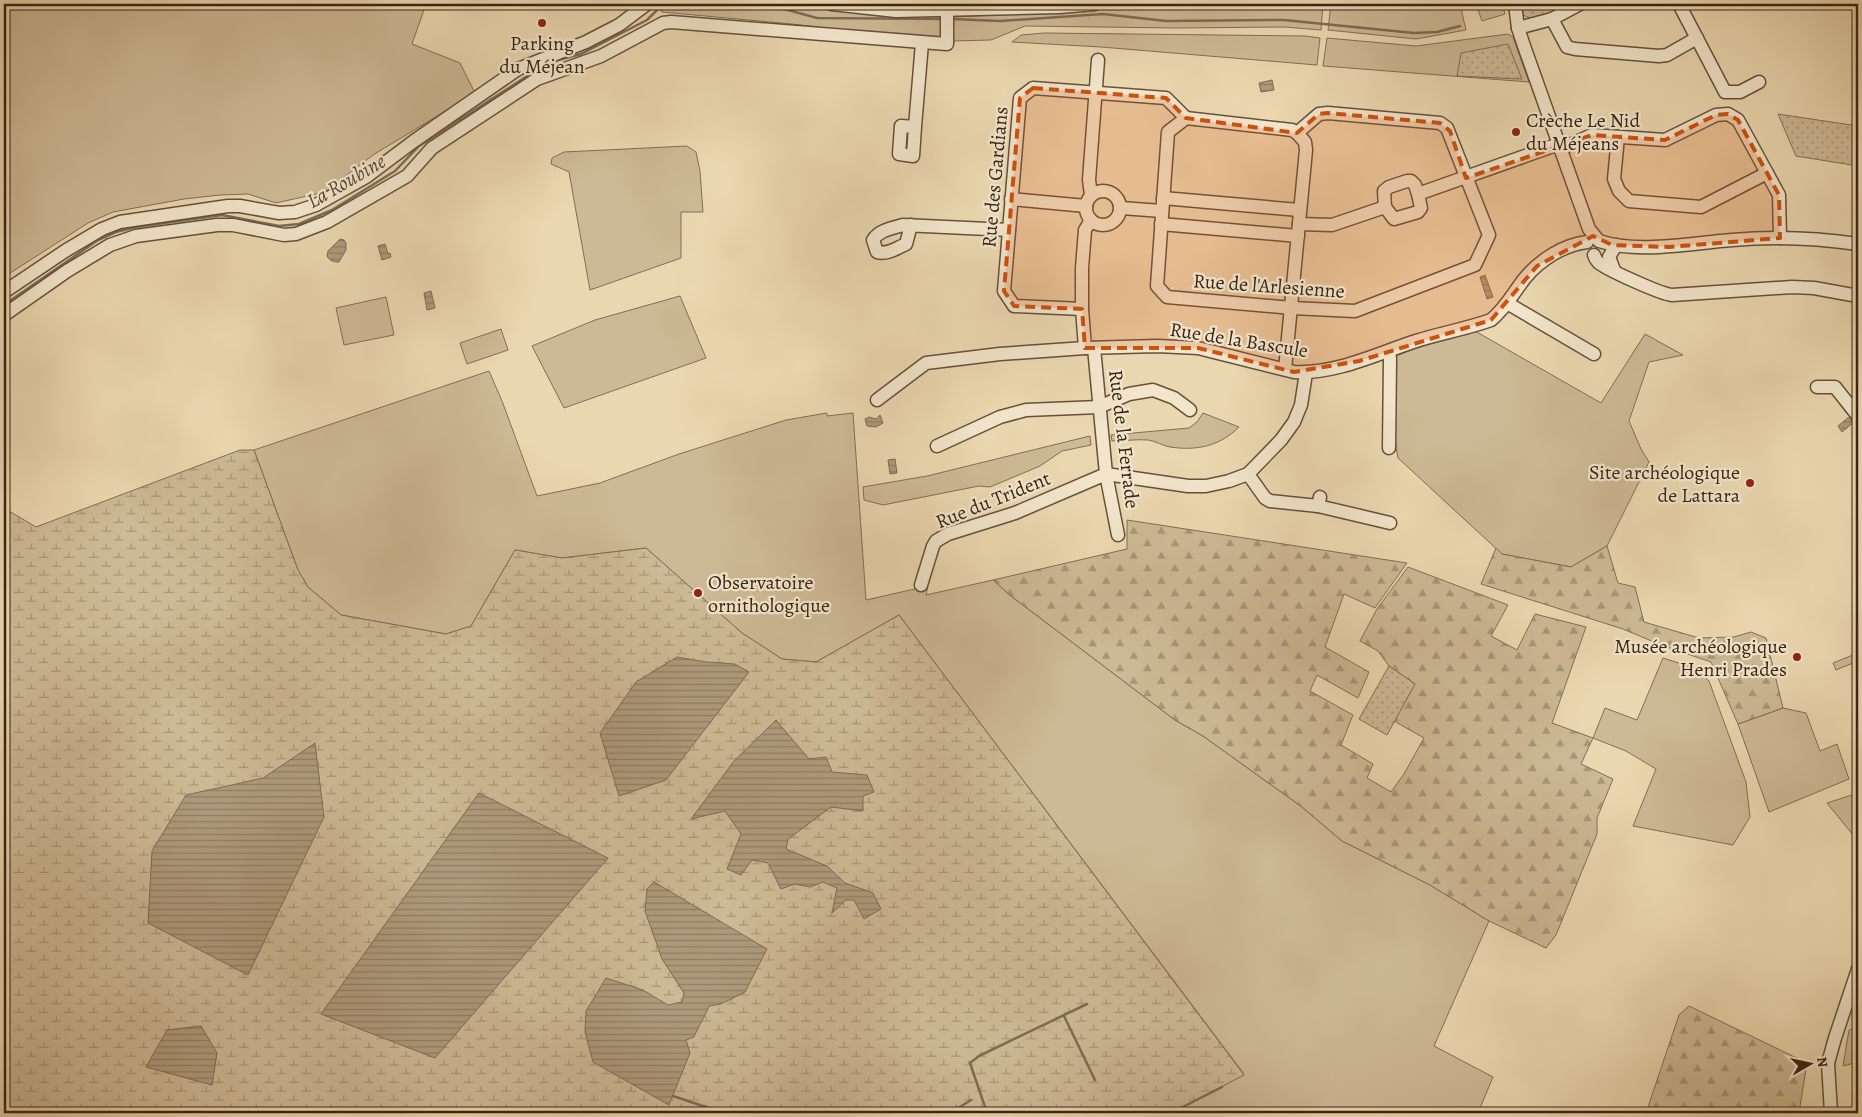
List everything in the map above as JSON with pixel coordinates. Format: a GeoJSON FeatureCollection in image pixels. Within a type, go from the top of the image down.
{"type":"FeatureCollection","features":[{"type":"Feature","properties":{"kind":"street"},"geometry":{"type":"LineString","coordinates":[[4,292],[87,238],[102,229],[120,222],[228,206],[240,206],[280,213],[295,212],[316,205],[366,177],[414,140],[518,69],[586,42],[619,25],[647,4]]}},
{"type":"Feature","properties":{"kind":"street"},"geometry":{"type":"LineString","coordinates":[[832,4],[896,11],[942,8],[1059,7],[1095,4]]}},
{"type":"Feature","properties":{"kind":"street"},"geometry":{"type":"LineString","coordinates":[[1515,4],[1518,28],[1560,147],[1598,244],[1609,257],[1614,270]]}},
{"type":"Feature","properties":{"kind":"street"},"geometry":{"type":"LineString","coordinates":[[1518,28],[1552,19],[1580,4]]}},
{"type":"Feature","properties":{"kind":"street"},"geometry":{"type":"LineString","coordinates":[[1679,4],[1725,92],[1740,92],[1759,82]]}},
{"type":"Feature","properties":{"kind":"street"},"geometry":{"type":"LineString","coordinates":[[4,315],[67,271],[110,245],[136,236],[233,224],[284,235],[296,234],[327,222],[407,176],[432,148],[537,79],[601,56],[663,23],[671,22],[922,42],[947,41],[942,8]]}},
{"type":"Feature","properties":{"kind":"street"},"geometry":{"type":"LineString","coordinates":[[1552,19],[1567,47],[1576,49],[1658,56],[1667,55],[1697,38]]}},
{"type":"Feature","properties":{"kind":"street"},"geometry":{"type":"LineString","coordinates":[[915,127],[922,42]]}},
{"type":"Feature","properties":{"kind":"street"},"geometry":{"type":"LineString","coordinates":[[1011,199],[1089,200],[1102,190],[1113,193],[1117,197],[1121,208],[1116,219],[1101,225],[1091,220],[1086,211],[1089,200],[1098,60]]}},
{"type":"Feature","properties":{"kind":"street","name":"Rue des Gardians"},"geometry":{"type":"LineString","coordinates":[[1082,309],[1014,306],[1004,291],[1020,98],[1032,88],[1166,98],[1186,118]]}},
{"type":"Feature","properties":{"kind":"street","name":"Rue de l'Arlesienne"},"geometry":{"type":"LineString","coordinates":[[1186,118],[1168,132],[1157,286],[1167,298],[1355,311],[1475,265],[1489,235],[1466,178],[1450,131],[1445,126],[1440,123],[1328,113],[1319,114],[1297,133]]}},
{"type":"Feature","properties":{"kind":"street"},"geometry":{"type":"LineString","coordinates":[[1418,194],[1592,135],[1665,140],[1716,115],[1728,114],[1738,120],[1779,195],[1780,238]]}},
{"type":"Feature","properties":{"kind":"street"},"geometry":{"type":"LineString","coordinates":[[1186,118],[1292,130],[1304,142],[1306,150],[1285,369]]}},
{"type":"Feature","properties":{"kind":"street"},"geometry":{"type":"LineString","coordinates":[[1618,137],[1614,179],[1619,192],[1629,201],[1701,207],[1767,173]]}},
{"type":"Feature","properties":{"kind":"street"},"geometry":{"type":"LineString","coordinates":[[1411,181],[1415,185],[1418,194],[1421,208],[1418,212],[1394,219],[1385,206],[1384,191],[1389,187],[1411,181]]}},
{"type":"Feature","properties":{"kind":"street"},"geometry":{"type":"LineString","coordinates":[[1163,198],[1299,210]]}},
{"type":"Feature","properties":{"kind":"street"},"geometry":{"type":"LineString","coordinates":[[1121,208],[1161,218],[1298,230],[1332,225],[1385,206]]}},
{"type":"Feature","properties":{"kind":"street","name":"Rue de la Ferrade"},"geometry":{"type":"LineString","coordinates":[[1091,220],[1085,230],[1082,268],[1082,309],[1099,407],[1106,474],[1118,535]]}},
{"type":"Feature","properties":{"kind":"street"},"geometry":{"type":"LineString","coordinates":[[910,225],[1009,230]]}},
{"type":"Feature","properties":{"kind":"street"},"geometry":{"type":"LineString","coordinates":[[1598,244],[1669,247],[1733,240],[1780,238],[1825,239],[1858,244]]}},
{"type":"Feature","properties":{"kind":"street"},"geometry":{"type":"LineString","coordinates":[[1598,244],[1598,262],[1656,291],[1672,295],[1797,287],[1858,296]]}},
{"type":"Feature","properties":{"kind":"street","name":"Rue de la Bascule"},"geometry":{"type":"LineString","coordinates":[[877,400],[926,363],[1000,354],[1157,346],[1198,348],[1285,369],[1306,372],[1338,367],[1388,352],[1416,341],[1491,320],[1507,303],[1526,277],[1548,257],[1569,246],[1598,244]]}},
{"type":"Feature","properties":{"kind":"street"},"geometry":{"type":"LineString","coordinates":[[1507,303],[1594,354]]}},
{"type":"Feature","properties":{"kind":"street"},"geometry":{"type":"LineString","coordinates":[[1388,352],[1390,359],[1389,448]]}},
{"type":"Feature","properties":{"kind":"street"},"geometry":{"type":"LineString","coordinates":[[1106,474],[1188,486],[1206,486],[1229,481],[1248,474],[1281,440],[1294,422],[1302,405],[1306,372]]}},
{"type":"Feature","properties":{"kind":"street"},"geometry":{"type":"LineString","coordinates":[[1817,387],[1835,387],[1858,416]]}},
{"type":"Feature","properties":{"kind":"street"},"geometry":{"type":"LineString","coordinates":[[937,446],[1000,417],[1026,410],[1099,407],[1129,394],[1153,390],[1174,398],[1190,410]]}},
{"type":"Feature","properties":{"kind":"street","name":"Rue du Trident"},"geometry":{"type":"LineString","coordinates":[[921,585],[936,541],[948,534],[1015,513],[1106,474]]}},
{"type":"Feature","properties":{"kind":"street"},"geometry":{"type":"LineString","coordinates":[[1248,474],[1265,498],[1270,501],[1319,502],[1390,523]]}},
{"type":"Feature","properties":{"kind":"street"},"geometry":{"type":"LineString","coordinates":[[1830,1113],[1828,1063],[1858,969]]}},
{"type":"Feature","properties":{"kind":"highlighted area"},"geometry":{"type":"Polygon","coordinates":[[[1033,88],[1166,98],[1186,118],[1297,133],[1319,114],[1328,113],[1440,123],[1450,131],[1466,178],[1592,135],[1665,140],[1716,115],[1728,114],[1738,120],[1779,195],[1780,238],[1669,247],[1612,245],[1593,236],[1537,266],[1491,320],[1359,361],[1294,372],[1198,348],[1085,348],[1082,309],[1014,306],[1004,291],[1020,98],[1033,88]]]}},
{"type":"Feature","properties":{"kind":"green space"},"geometry":{"type":"Polygon","coordinates":[[[4,4],[426,4],[412,44],[460,63],[475,93],[373,155],[325,192],[276,203],[248,194],[220,195],[184,199],[113,212],[88,223],[4,277],[4,4]]]}},
{"type":"Feature","properties":{"kind":"green space"},"geometry":{"type":"Polygon","coordinates":[[[656,4],[806,4],[943,16],[943,40],[662,12],[656,4]]]}},
{"type":"Feature","properties":{"kind":"green space"},"geometry":{"type":"Polygon","coordinates":[[[1323,4],[1321,30],[1285,27],[1025,26],[991,40],[952,41],[952,17],[1066,12],[1122,6],[1323,4]]]}},
{"type":"Feature","properties":{"kind":"green space"},"geometry":{"type":"Polygon","coordinates":[[[1331,4],[1460,4],[1466,30],[1416,39],[1328,30],[1331,4]]]}},
{"type":"Feature","properties":{"kind":"green space"},"geometry":{"type":"Polygon","coordinates":[[[1476,4],[1502,4],[1505,14],[1482,21],[1476,4]]]}},
{"type":"Feature","properties":{"kind":"green space"},"geometry":{"type":"Polygon","coordinates":[[[1519,4],[1572,4],[1559,11],[1533,18],[1526,17],[1521,12],[1519,4]]]}},
{"type":"Feature","properties":{"kind":"green space"},"geometry":{"type":"Polygon","coordinates":[[[1044,33],[1305,36],[1320,38],[1317,65],[1101,47],[1012,42],[1021,35],[1044,33]]]}},
{"type":"Feature","properties":{"kind":"green space"},"geometry":{"type":"Polygon","coordinates":[[[1508,34],[1513,37],[1529,82],[1323,66],[1327,38],[1416,46],[1508,34]]]}},
{"type":"Feature","properties":{"kind":"green space"},"geometry":{"type":"Polygon","coordinates":[[[1508,44],[1522,79],[1457,76],[1461,53],[1508,44]]]}},
{"type":"Feature","properties":{"kind":"green space"},"geometry":{"type":"Polygon","coordinates":[[[1778,114],[1858,126],[1858,166],[1796,156],[1778,114]]]}},
{"type":"Feature","properties":{"kind":"green space"},"geometry":{"type":"Polygon","coordinates":[[[687,146],[696,152],[700,171],[703,212],[681,212],[681,258],[590,290],[569,172],[551,164],[552,158],[564,152],[687,146]]]}},
{"type":"Feature","properties":{"kind":"green space"},"geometry":{"type":"Polygon","coordinates":[[[680,296],[706,358],[564,408],[532,346],[595,320],[680,296]]]}},
{"type":"Feature","properties":{"kind":"green space"},"geometry":{"type":"Polygon","coordinates":[[[386,297],[394,335],[344,345],[336,308],[386,297]]]}},
{"type":"Feature","properties":{"kind":"green space"},"geometry":{"type":"Polygon","coordinates":[[[501,329],[508,350],[467,364],[460,343],[501,329]]]}},
{"type":"Feature","properties":{"kind":"green space"},"geometry":{"type":"Polygon","coordinates":[[[1475,331],[1601,403],[1645,334],[1683,355],[1649,362],[1629,421],[1649,462],[1607,546],[1571,567],[1502,554],[1398,458],[1392,407],[1396,356],[1437,340],[1475,331]]]}},
{"type":"Feature","properties":{"kind":"green space"},"geometry":{"type":"Polygon","coordinates":[[[489,371],[537,496],[600,483],[679,454],[786,420],[827,413],[827,416],[853,413],[866,600],[928,586],[926,595],[993,580],[1011,596],[1175,720],[1203,736],[1302,807],[1342,841],[1430,885],[1489,921],[1434,1046],[1493,1077],[1478,1113],[1171,1113],[1244,1074],[899,615],[816,662],[782,659],[742,633],[646,548],[562,558],[515,550],[471,626],[446,634],[341,615],[308,587],[298,570],[254,450],[489,371]]]}},
{"type":"Feature","properties":{"kind":"green space"},"geometry":{"type":"Polygon","coordinates":[[[1203,413],[1239,427],[1216,443],[1190,448],[1170,447],[1148,440],[1112,441],[1111,435],[1189,428],[1197,422],[1203,413]]]}},
{"type":"Feature","properties":{"kind":"green space"},"geometry":{"type":"Polygon","coordinates":[[[1090,436],[1091,445],[1062,451],[1040,466],[990,487],[979,486],[883,505],[864,500],[863,487],[927,476],[1090,436]]]}},
{"type":"Feature","properties":{"kind":"green space"},"geometry":{"type":"Polygon","coordinates":[[[240,450],[254,450],[298,570],[308,587],[341,615],[446,634],[471,626],[515,550],[562,558],[646,548],[742,633],[782,659],[816,662],[899,615],[1244,1075],[1171,1113],[4,1113],[4,508],[36,527],[240,450]]]}},
{"type":"Feature","properties":{"kind":"green space"},"geometry":{"type":"Polygon","coordinates":[[[1127,520],[1407,563],[1375,608],[1344,594],[1325,647],[1369,672],[1358,698],[1317,675],[1310,691],[1353,715],[1341,745],[1373,764],[1367,778],[1391,792],[1404,774],[1424,738],[1394,721],[1415,684],[1389,666],[1378,651],[1360,641],[1377,609],[1408,567],[1508,605],[1491,636],[1517,650],[1535,614],[1586,627],[1552,723],[1593,738],[1581,764],[1613,779],[1597,818],[1597,834],[1556,935],[1546,948],[1489,921],[1430,885],[1342,841],[1302,807],[1203,736],[1175,720],[1011,596],[993,580],[1127,549],[1127,520]]]}},
{"type":"Feature","properties":{"kind":"green space"},"geometry":{"type":"Polygon","coordinates":[[[1607,546],[1618,583],[1635,587],[1644,622],[1699,638],[1734,637],[1751,632],[1766,638],[1783,708],[1738,724],[1711,662],[1661,645],[1623,629],[1481,584],[1496,548],[1502,554],[1571,567],[1607,546]]]}},
{"type":"Feature","properties":{"kind":"green space"},"geometry":{"type":"Polygon","coordinates":[[[1858,653],[1858,661],[1836,670],[1833,663],[1858,653]]]}},
{"type":"Feature","properties":{"kind":"green space"},"geometry":{"type":"Polygon","coordinates":[[[1663,658],[1694,668],[1709,681],[1746,782],[1750,817],[1733,845],[1633,826],[1656,769],[1626,751],[1593,738],[1605,708],[1637,720],[1663,658]]]}},
{"type":"Feature","properties":{"kind":"green space"},"geometry":{"type":"Polygon","coordinates":[[[1389,666],[1415,684],[1387,735],[1359,719],[1389,666]]]}},
{"type":"Feature","properties":{"kind":"green space"},"geometry":{"type":"Polygon","coordinates":[[[1783,708],[1806,713],[1820,751],[1837,744],[1849,779],[1769,812],[1738,724],[1783,708]]]}},
{"type":"Feature","properties":{"kind":"green space"},"geometry":{"type":"Polygon","coordinates":[[[1858,793],[1858,841],[1827,803],[1858,793]]]}},
{"type":"Feature","properties":{"kind":"green space"},"geometry":{"type":"Polygon","coordinates":[[[1689,1006],[1807,1063],[1799,1113],[1646,1113],[1679,1015],[1689,1006]]]}},
{"type":"Feature","properties":{"kind":"green space"},"geometry":{"type":"Polygon","coordinates":[[[1858,1027],[1858,1062],[1843,1066],[1849,1030],[1858,1027]]]}},
{"type":"Feature","properties":{"kind":"shaded area"},"geometry":{"type":"Polygon","coordinates":[[[1272,80],[1274,90],[1261,92],[1259,83],[1272,80]]]}},
{"type":"Feature","properties":{"kind":"shaded area"},"geometry":{"type":"Polygon","coordinates":[[[340,239],[346,243],[346,250],[339,262],[333,261],[327,256],[328,251],[340,239]]]}},
{"type":"Feature","properties":{"kind":"shaded area"},"geometry":{"type":"Polygon","coordinates":[[[385,244],[391,257],[382,260],[378,246],[385,244]]]}},
{"type":"Feature","properties":{"kind":"shaded area"},"geometry":{"type":"Polygon","coordinates":[[[1485,275],[1493,297],[1487,299],[1480,277],[1485,275]]]}},
{"type":"Feature","properties":{"kind":"shaded area"},"geometry":{"type":"Polygon","coordinates":[[[431,291],[435,308],[427,310],[424,293],[431,291]]]}},
{"type":"Feature","properties":{"kind":"shaded area"},"geometry":{"type":"Polygon","coordinates":[[[880,415],[883,423],[876,427],[867,426],[865,419],[869,417],[876,419],[880,415]]]}},
{"type":"Feature","properties":{"kind":"shaded area"},"geometry":{"type":"Polygon","coordinates":[[[1849,417],[1853,423],[1842,432],[1838,426],[1849,417]]]}},
{"type":"Feature","properties":{"kind":"shaded area"},"geometry":{"type":"Polygon","coordinates":[[[895,459],[897,473],[890,474],[888,460],[895,459]]]}},
{"type":"Feature","properties":{"kind":"shaded area"},"geometry":{"type":"Polygon","coordinates":[[[677,657],[735,664],[749,672],[666,780],[619,796],[600,733],[636,682],[677,657]]]}},
{"type":"Feature","properties":{"kind":"shaded area"},"geometry":{"type":"Polygon","coordinates":[[[776,720],[809,759],[826,757],[832,772],[867,775],[874,792],[863,796],[863,811],[831,807],[788,839],[786,849],[827,866],[845,883],[873,893],[881,909],[864,919],[854,900],[846,900],[832,913],[837,888],[823,882],[810,887],[794,884],[781,889],[768,863],[752,860],[741,875],[727,869],[741,834],[725,811],[691,819],[734,761],[776,720]]]}},
{"type":"Feature","properties":{"kind":"shaded area"},"geometry":{"type":"Polygon","coordinates":[[[315,743],[324,817],[248,975],[148,923],[152,851],[186,795],[263,778],[315,743]]]}},
{"type":"Feature","properties":{"kind":"shaded area"},"geometry":{"type":"Polygon","coordinates":[[[479,793],[608,858],[435,1058],[321,1014],[479,793]]]}},
{"type":"Feature","properties":{"kind":"shaded area"},"geometry":{"type":"Polygon","coordinates":[[[654,882],[767,949],[745,992],[721,1004],[709,1006],[694,1037],[686,1040],[690,1053],[669,1105],[593,1062],[585,1032],[586,1011],[606,978],[643,990],[668,1005],[682,1002],[684,993],[662,959],[645,911],[647,889],[654,882]]]}},
{"type":"Feature","properties":{"kind":"shaded area"},"geometry":{"type":"Polygon","coordinates":[[[201,1026],[217,1053],[212,1085],[146,1067],[167,1030],[201,1026]]]}},
{"type":"Feature","properties":{"kind":"waterway","name":"La Roubine"},"geometry":{"type":"LineString","coordinates":[[554,61],[581,54],[647,20],[658,9],[680,4]]}},
{"type":"Feature","properties":{"kind":"waterway","name":"La Roubine"},"geometry":{"type":"LineString","coordinates":[[766,4],[817,18],[944,19]]}},
{"type":"Feature","properties":{"kind":"waterway","name":"La Roubine"},"geometry":{"type":"LineString","coordinates":[[952,19],[1000,21],[1103,14],[1166,21],[1284,20],[1414,33],[1437,32],[1460,26]]}},
{"type":"Feature","properties":{"kind":"waterway","name":"La Roubine"},"geometry":{"type":"LineString","coordinates":[[4,305],[98,240],[116,232],[136,227],[222,215],[279,226],[299,224],[332,210],[395,171],[419,146],[546,64]]}},
{"type":"Feature","properties":{"kind":"waterway"},"geometry":{"type":"LineString","coordinates":[[987,1113],[970,1063],[979,1056],[1087,1004]]}},
{"type":"Feature","properties":{"kind":"waterway"},"geometry":{"type":"LineString","coordinates":[[1064,1016],[1095,1080]]}},
{"type":"Feature","properties":{"kind":"waterway"},"geometry":{"type":"LineString","coordinates":[[1171,1113],[1222,1087]]}},
{"type":"Feature","properties":{"kind":"waterway"},"geometry":{"type":"LineString","coordinates":[[673,1096],[724,1113]]}},
{"type":"Feature","properties":{"kind":"waterway"},"geometry":{"type":"LineString","coordinates":[[950,1113],[971,1100]]}},
{"type":"Feature","properties":{"kind":"place","name":"Parking du Méjean"},"geometry":{"type":"Point","coordinates":[542,23]}},
{"type":"Feature","properties":{"kind":"place","name":"Crèche Le Nid du Méjeans"},"geometry":{"type":"Point","coordinates":[1516,132]}},
{"type":"Feature","properties":{"kind":"place","name":"Site archéologique de Lattara"},"geometry":{"type":"Point","coordinates":[1750,483]}},
{"type":"Feature","properties":{"kind":"place","name":"Observatoire ornithologique"},"geometry":{"type":"Point","coordinates":[698,593]}},
{"type":"Feature","properties":{"kind":"place","name":"Musée archéologique Henri Prades"},"geometry":{"type":"Point","coordinates":[1797,657]}}]}
